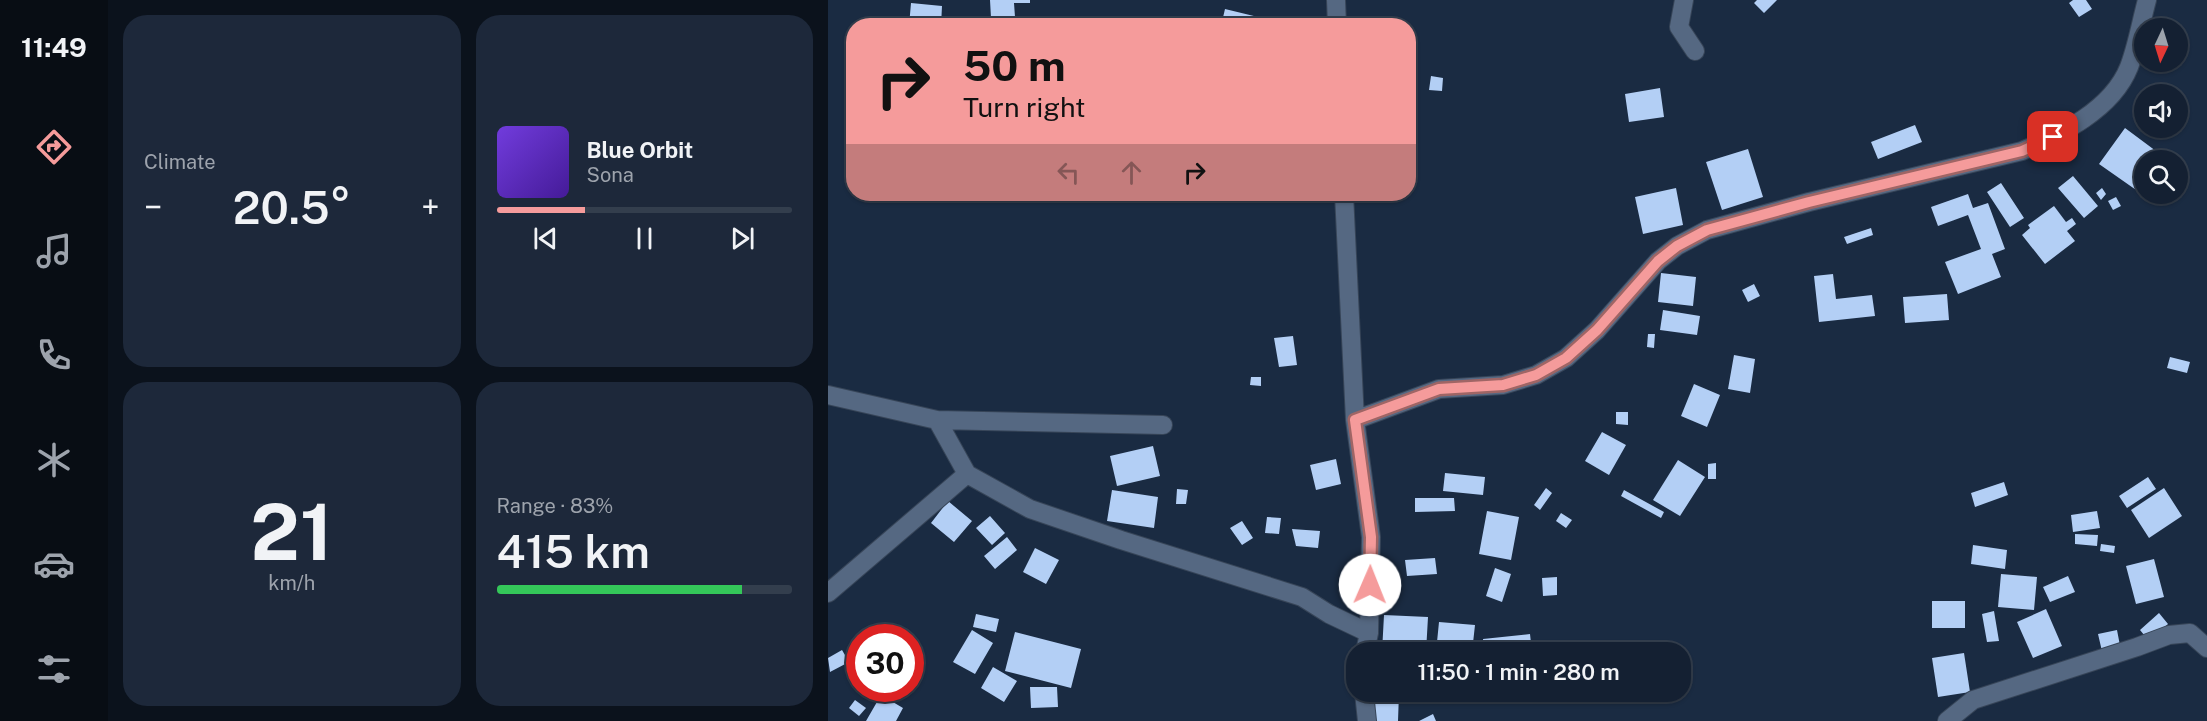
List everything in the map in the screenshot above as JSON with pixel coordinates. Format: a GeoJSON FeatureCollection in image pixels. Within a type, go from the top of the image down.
{"type":"FeatureCollection","features":[{"type":"Feature","properties":{"kind":"street"},"geometry":{"type":"LineString","coordinates":[[1336,0],[1337,18]]}},
{"type":"Feature","properties":{"kind":"street"},"geometry":{"type":"LineString","coordinates":[[1684,0],[1679,27],[1695,51]]}},
{"type":"Feature","properties":{"kind":"street"},"geometry":{"type":"LineString","coordinates":[[1355,420],[1439,389],[1503,385],[1536,375],[1566,358],[1597,330],[1658,261],[1677,246],[1707,230],[1809,202],[2022,151],[2053,137],[2086,116],[2112,94],[2128,68],[2146,0]]}},
{"type":"Feature","properties":{"kind":"street"},"geometry":{"type":"LineString","coordinates":[[1344,201],[1355,420],[1371,537],[1367,642]]}},
{"type":"Feature","properties":{"kind":"street"},"geometry":{"type":"LineString","coordinates":[[828,395],[937,420],[1163,425]]}},
{"type":"Feature","properties":{"kind":"street"},"geometry":{"type":"LineString","coordinates":[[937,420],[967,474],[1030,509],[1302,597],[1337,618],[1369,633]]}},
{"type":"Feature","properties":{"kind":"street"},"geometry":{"type":"LineString","coordinates":[[828,593],[967,474]]}},
{"type":"Feature","properties":{"kind":"street"},"geometry":{"type":"LineString","coordinates":[[1947,721],[1973,700],[2169,635],[2190,633],[2207,648]]}},
{"type":"Feature","properties":{"kind":"street"},"geometry":{"type":"LineString","coordinates":[[1365,702],[1367,721]]}},
{"type":"Feature","properties":{"kind":"building"},"geometry":{"type":"Polygon","coordinates":[[[990,0],[1030,0],[1030,3],[1014,3],[1015,17],[991,18],[990,0]]]}},
{"type":"Feature","properties":{"kind":"building"},"geometry":{"type":"Polygon","coordinates":[[[1757,0],[1777,0],[1764,13],[1754,3],[1757,0]]]}},
{"type":"Feature","properties":{"kind":"building"},"geometry":{"type":"Polygon","coordinates":[[[2073,0],[2086,0],[2092,9],[2079,17],[2069,3],[2073,0]]]}},
{"type":"Feature","properties":{"kind":"building"},"geometry":{"type":"Polygon","coordinates":[[[911,3],[942,6],[941,18],[910,18],[911,3]]]}},
{"type":"Feature","properties":{"kind":"building"},"geometry":{"type":"Polygon","coordinates":[[[1225,9],[1258,17],[1258,18],[1223,18],[1225,9]]]}},
{"type":"Feature","properties":{"kind":"building"},"geometry":{"type":"Polygon","coordinates":[[[1431,76],[1443,78],[1442,91],[1429,90],[1431,76]]]}},
{"type":"Feature","properties":{"kind":"building"},"geometry":{"type":"Polygon","coordinates":[[[1660,88],[1664,117],[1629,122],[1625,94],[1660,88]]]}},
{"type":"Feature","properties":{"kind":"building"},"geometry":{"type":"Polygon","coordinates":[[[1915,125],[1922,142],[1878,159],[1871,142],[1915,125]]]}},
{"type":"Feature","properties":{"kind":"building"},"geometry":{"type":"Polygon","coordinates":[[[2125,128],[2134,135],[2134,138],[2138,138],[2155,150],[2134,150],[2134,188],[2099,164],[2125,128]]]}},
{"type":"Feature","properties":{"kind":"building"},"geometry":{"type":"Polygon","coordinates":[[[1748,149],[1763,197],[1722,210],[1706,162],[1748,149]]]}},
{"type":"Feature","properties":{"kind":"building"},"geometry":{"type":"Polygon","coordinates":[[[2073,176],[2098,206],[2084,218],[2058,188],[2073,176]]]}},
{"type":"Feature","properties":{"kind":"building"},"geometry":{"type":"Polygon","coordinates":[[[2001,183],[2024,218],[2010,227],[1987,192],[2001,183]]]}},
{"type":"Feature","properties":{"kind":"building"},"geometry":{"type":"Polygon","coordinates":[[[1676,188],[1683,225],[1643,234],[1635,197],[1676,188]]]}},
{"type":"Feature","properties":{"kind":"building"},"geometry":{"type":"Polygon","coordinates":[[[2102,188],[2106,194],[2101,200],[2096,193],[2102,188]]]}},
{"type":"Feature","properties":{"kind":"building"},"geometry":{"type":"Polygon","coordinates":[[[1968,194],[1973,208],[1988,203],[2005,249],[1992,254],[2001,277],[1958,294],[1945,262],[1981,249],[1968,215],[1938,226],[1931,207],[1968,194]]]}},
{"type":"Feature","properties":{"kind":"building"},"geometry":{"type":"Polygon","coordinates":[[[2116,197],[2121,206],[2113,210],[2108,201],[2116,197]]]}},
{"type":"Feature","properties":{"kind":"building"},"geometry":{"type":"Polygon","coordinates":[[[2054,206],[2066,222],[2072,218],[2076,224],[2067,231],[2075,241],[2045,264],[2022,235],[2030,228],[2028,225],[2054,206]]]}},
{"type":"Feature","properties":{"kind":"building"},"geometry":{"type":"Polygon","coordinates":[[[1871,228],[1873,235],[1847,244],[1844,237],[1871,228]]]}},
{"type":"Feature","properties":{"kind":"building"},"geometry":{"type":"Polygon","coordinates":[[[1661,273],[1696,277],[1693,306],[1658,302],[1661,273]]]}},
{"type":"Feature","properties":{"kind":"building"},"geometry":{"type":"Polygon","coordinates":[[[1833,274],[1836,299],[1872,295],[1875,316],[1819,322],[1814,276],[1833,274]]]}},
{"type":"Feature","properties":{"kind":"building"},"geometry":{"type":"Polygon","coordinates":[[[1754,284],[1760,296],[1748,302],[1742,290],[1754,284]]]}},
{"type":"Feature","properties":{"kind":"building"},"geometry":{"type":"Polygon","coordinates":[[[1947,294],[1949,320],[1905,323],[1903,297],[1947,294]]]}},
{"type":"Feature","properties":{"kind":"building"},"geometry":{"type":"Polygon","coordinates":[[[1663,310],[1700,316],[1697,335],[1660,330],[1663,310]]]}},
{"type":"Feature","properties":{"kind":"building"},"geometry":{"type":"Polygon","coordinates":[[[1648,334],[1655,334],[1654,348],[1647,347],[1648,334]]]}},
{"type":"Feature","properties":{"kind":"building"},"geometry":{"type":"Polygon","coordinates":[[[1293,336],[1297,365],[1279,367],[1274,338],[1293,336]]]}},
{"type":"Feature","properties":{"kind":"building"},"geometry":{"type":"Polygon","coordinates":[[[1734,355],[1755,359],[1750,393],[1728,389],[1734,355]]]}},
{"type":"Feature","properties":{"kind":"building"},"geometry":{"type":"Polygon","coordinates":[[[2170,357],[2190,362],[2187,373],[2167,368],[2170,357]]]}},
{"type":"Feature","properties":{"kind":"building"},"geometry":{"type":"Polygon","coordinates":[[[1251,377],[1261,377],[1261,386],[1250,385],[1251,377]]]}},
{"type":"Feature","properties":{"kind":"building"},"geometry":{"type":"Polygon","coordinates":[[[1694,384],[1720,395],[1707,427],[1681,416],[1694,384]]]}},
{"type":"Feature","properties":{"kind":"building"},"geometry":{"type":"Polygon","coordinates":[[[1616,412],[1628,412],[1628,425],[1616,424],[1616,412]]]}},
{"type":"Feature","properties":{"kind":"building"},"geometry":{"type":"Polygon","coordinates":[[[1602,432],[1626,445],[1609,475],[1585,461],[1602,432]]]}},
{"type":"Feature","properties":{"kind":"building"},"geometry":{"type":"Polygon","coordinates":[[[1153,446],[1160,476],[1117,486],[1110,456],[1153,446]]]}},
{"type":"Feature","properties":{"kind":"building"},"geometry":{"type":"Polygon","coordinates":[[[1336,459],[1341,484],[1316,490],[1310,465],[1336,459]]]}},
{"type":"Feature","properties":{"kind":"building"},"geometry":{"type":"Polygon","coordinates":[[[1678,460],[1705,477],[1680,516],[1653,500],[1678,460]]]}},
{"type":"Feature","properties":{"kind":"building"},"geometry":{"type":"Polygon","coordinates":[[[1716,463],[1716,479],[1708,479],[1708,464],[1716,463]]]}},
{"type":"Feature","properties":{"kind":"building"},"geometry":{"type":"Polygon","coordinates":[[[1445,473],[1485,477],[1483,495],[1443,491],[1445,473]]]}},
{"type":"Feature","properties":{"kind":"building"},"geometry":{"type":"Polygon","coordinates":[[[2148,477],[2156,489],[2127,508],[2119,496],[2148,477]]]}},
{"type":"Feature","properties":{"kind":"building"},"geometry":{"type":"Polygon","coordinates":[[[2004,482],[2008,495],[1975,507],[1971,493],[2004,482]]]}},
{"type":"Feature","properties":{"kind":"building"},"geometry":{"type":"Polygon","coordinates":[[[1546,488],[1552,493],[1540,510],[1534,505],[1546,488]]]}},
{"type":"Feature","properties":{"kind":"building"},"geometry":{"type":"Polygon","coordinates":[[[2164,488],[2182,516],[2149,538],[2131,510],[2164,488]]]}},
{"type":"Feature","properties":{"kind":"building"},"geometry":{"type":"Polygon","coordinates":[[[1177,489],[1188,490],[1186,504],[1176,504],[1177,489]]]}},
{"type":"Feature","properties":{"kind":"building"},"geometry":{"type":"Polygon","coordinates":[[[1112,490],[1158,497],[1154,528],[1107,521],[1112,490]]]}},
{"type":"Feature","properties":{"kind":"building"},"geometry":{"type":"Polygon","coordinates":[[[1624,490],[1664,512],[1661,518],[1621,496],[1624,490]]]}},
{"type":"Feature","properties":{"kind":"building"},"geometry":{"type":"Polygon","coordinates":[[[1415,498],[1454,498],[1455,511],[1415,512],[1415,498]]]}},
{"type":"Feature","properties":{"kind":"building"},"geometry":{"type":"Polygon","coordinates":[[[948,501],[972,521],[954,542],[931,523],[948,501]]]}},
{"type":"Feature","properties":{"kind":"building"},"geometry":{"type":"Polygon","coordinates":[[[1487,511],[1519,517],[1511,560],[1479,554],[1487,511]]]}},
{"type":"Feature","properties":{"kind":"building"},"geometry":{"type":"Polygon","coordinates":[[[2097,511],[2100,528],[2073,532],[2071,515],[2097,511]]]}},
{"type":"Feature","properties":{"kind":"building"},"geometry":{"type":"Polygon","coordinates":[[[1561,513],[1572,520],[1566,528],[1556,521],[1561,513]]]}},
{"type":"Feature","properties":{"kind":"building"},"geometry":{"type":"Polygon","coordinates":[[[990,516],[1005,533],[992,545],[976,528],[990,516]]]}},
{"type":"Feature","properties":{"kind":"building"},"geometry":{"type":"Polygon","coordinates":[[[1267,517],[1281,518],[1279,534],[1265,533],[1267,517]]]}},
{"type":"Feature","properties":{"kind":"building"},"geometry":{"type":"Polygon","coordinates":[[[1242,521],[1253,538],[1242,545],[1230,528],[1242,521]]]}},
{"type":"Feature","properties":{"kind":"building"},"geometry":{"type":"Polygon","coordinates":[[[1292,529],[1320,531],[1318,548],[1296,546],[1292,529]]]}},
{"type":"Feature","properties":{"kind":"building"},"geometry":{"type":"Polygon","coordinates":[[[2075,534],[2098,535],[2097,546],[2075,544],[2075,534]]]}},
{"type":"Feature","properties":{"kind":"building"},"geometry":{"type":"Polygon","coordinates":[[[1007,537],[1017,550],[995,569],[984,556],[1007,537]]]}},
{"type":"Feature","properties":{"kind":"building"},"geometry":{"type":"Polygon","coordinates":[[[2101,544],[2115,546],[2114,553],[2100,551],[2101,544]]]}},
{"type":"Feature","properties":{"kind":"building"},"geometry":{"type":"Polygon","coordinates":[[[1973,545],[2007,550],[2005,569],[1971,564],[1973,545]]]}},
{"type":"Feature","properties":{"kind":"building"},"geometry":{"type":"Polygon","coordinates":[[[1035,548],[1059,560],[1046,584],[1023,572],[1035,548]]]}},
{"type":"Feature","properties":{"kind":"building"},"geometry":{"type":"Polygon","coordinates":[[[1435,558],[1437,574],[1407,576],[1405,560],[1435,558]]]}},
{"type":"Feature","properties":{"kind":"building"},"geometry":{"type":"Polygon","coordinates":[[[2154,559],[2164,597],[2136,604],[2126,566],[2154,559]]]}},
{"type":"Feature","properties":{"kind":"building"},"geometry":{"type":"Polygon","coordinates":[[[1495,568],[1511,574],[1502,602],[1486,596],[1495,568]]]}},
{"type":"Feature","properties":{"kind":"building"},"geometry":{"type":"Polygon","coordinates":[[[2001,574],[2037,577],[2034,610],[1998,607],[2001,574]]]}},
{"type":"Feature","properties":{"kind":"building"},"geometry":{"type":"Polygon","coordinates":[[[2068,576],[2075,592],[2050,602],[2043,587],[2068,576]]]}},
{"type":"Feature","properties":{"kind":"building"},"geometry":{"type":"Polygon","coordinates":[[[1557,577],[1557,595],[1543,596],[1542,578],[1557,577]]]}},
{"type":"Feature","properties":{"kind":"building"},"geometry":{"type":"Polygon","coordinates":[[[1932,601],[1965,601],[1965,628],[1932,628],[1932,601]]]}},
{"type":"Feature","properties":{"kind":"building"},"geometry":{"type":"Polygon","coordinates":[[[2046,609],[2062,646],[2033,658],[2017,622],[2046,609]]]}},
{"type":"Feature","properties":{"kind":"building"},"geometry":{"type":"Polygon","coordinates":[[[1994,611],[1999,641],[1987,642],[1982,614],[1994,611]]]}},
{"type":"Feature","properties":{"kind":"building"},"geometry":{"type":"Polygon","coordinates":[[[2159,613],[2168,624],[2149,641],[2140,630],[2159,613]]]}},
{"type":"Feature","properties":{"kind":"building"},"geometry":{"type":"Polygon","coordinates":[[[976,614],[999,619],[996,632],[973,627],[976,614]]]}},
{"type":"Feature","properties":{"kind":"building"},"geometry":{"type":"Polygon","coordinates":[[[1384,615],[1428,617],[1427,642],[1383,642],[1384,615]]]}},
{"type":"Feature","properties":{"kind":"building"},"geometry":{"type":"Polygon","coordinates":[[[1439,622],[1475,625],[1473,642],[1437,642],[1439,622]]]}},
{"type":"Feature","properties":{"kind":"building"},"geometry":{"type":"Polygon","coordinates":[[[972,630],[993,643],[975,674],[953,662],[972,630]]]}},
{"type":"Feature","properties":{"kind":"building"},"geometry":{"type":"Polygon","coordinates":[[[2117,630],[2122,656],[2104,660],[2098,634],[2117,630]]]}},
{"type":"Feature","properties":{"kind":"building"},"geometry":{"type":"Polygon","coordinates":[[[1015,632],[1081,649],[1071,688],[1005,671],[1015,632]]]}},
{"type":"Feature","properties":{"kind":"building"},"geometry":{"type":"Polygon","coordinates":[[[1530,634],[1531,642],[1483,642],[1483,639],[1530,634]]]}},
{"type":"Feature","properties":{"kind":"building"},"geometry":{"type":"Polygon","coordinates":[[[842,650],[846,657],[846,664],[830,672],[828,658],[842,650]]]}},
{"type":"Feature","properties":{"kind":"building"},"geometry":{"type":"Polygon","coordinates":[[[1964,653],[1970,692],[1938,697],[1932,658],[1964,653]]]}},
{"type":"Feature","properties":{"kind":"building"},"geometry":{"type":"Polygon","coordinates":[[[993,667],[1017,681],[1004,702],[981,688],[993,667]]]}},
{"type":"Feature","properties":{"kind":"building"},"geometry":{"type":"Polygon","coordinates":[[[1030,687],[1057,687],[1058,707],[1031,708],[1030,687]]]}},
{"type":"Feature","properties":{"kind":"building"},"geometry":{"type":"Polygon","coordinates":[[[854,702],[858,702],[866,708],[859,716],[849,708],[854,702]]]}},
{"type":"Feature","properties":{"kind":"building"},"geometry":{"type":"Polygon","coordinates":[[[877,702],[893,702],[903,708],[896,721],[866,721],[877,702]]]}},
{"type":"Feature","properties":{"kind":"building"},"geometry":{"type":"Polygon","coordinates":[[[1372,702],[1399,702],[1398,721],[1372,721],[1372,702]]]}},
{"type":"Feature","properties":{"kind":"building"},"geometry":{"type":"Polygon","coordinates":[[[1433,714],[1436,721],[1419,721],[1433,714]]]}},
{"type":"Feature","properties":{"kind":"route"},"geometry":{"type":"LineString","coordinates":[[1370,585],[1371,537],[1355,420],[1439,389],[1503,385],[1536,375],[1566,358],[1597,330],[1658,261],[1677,246],[1707,230],[1809,202],[2022,151],[2053,137]]}}]}
